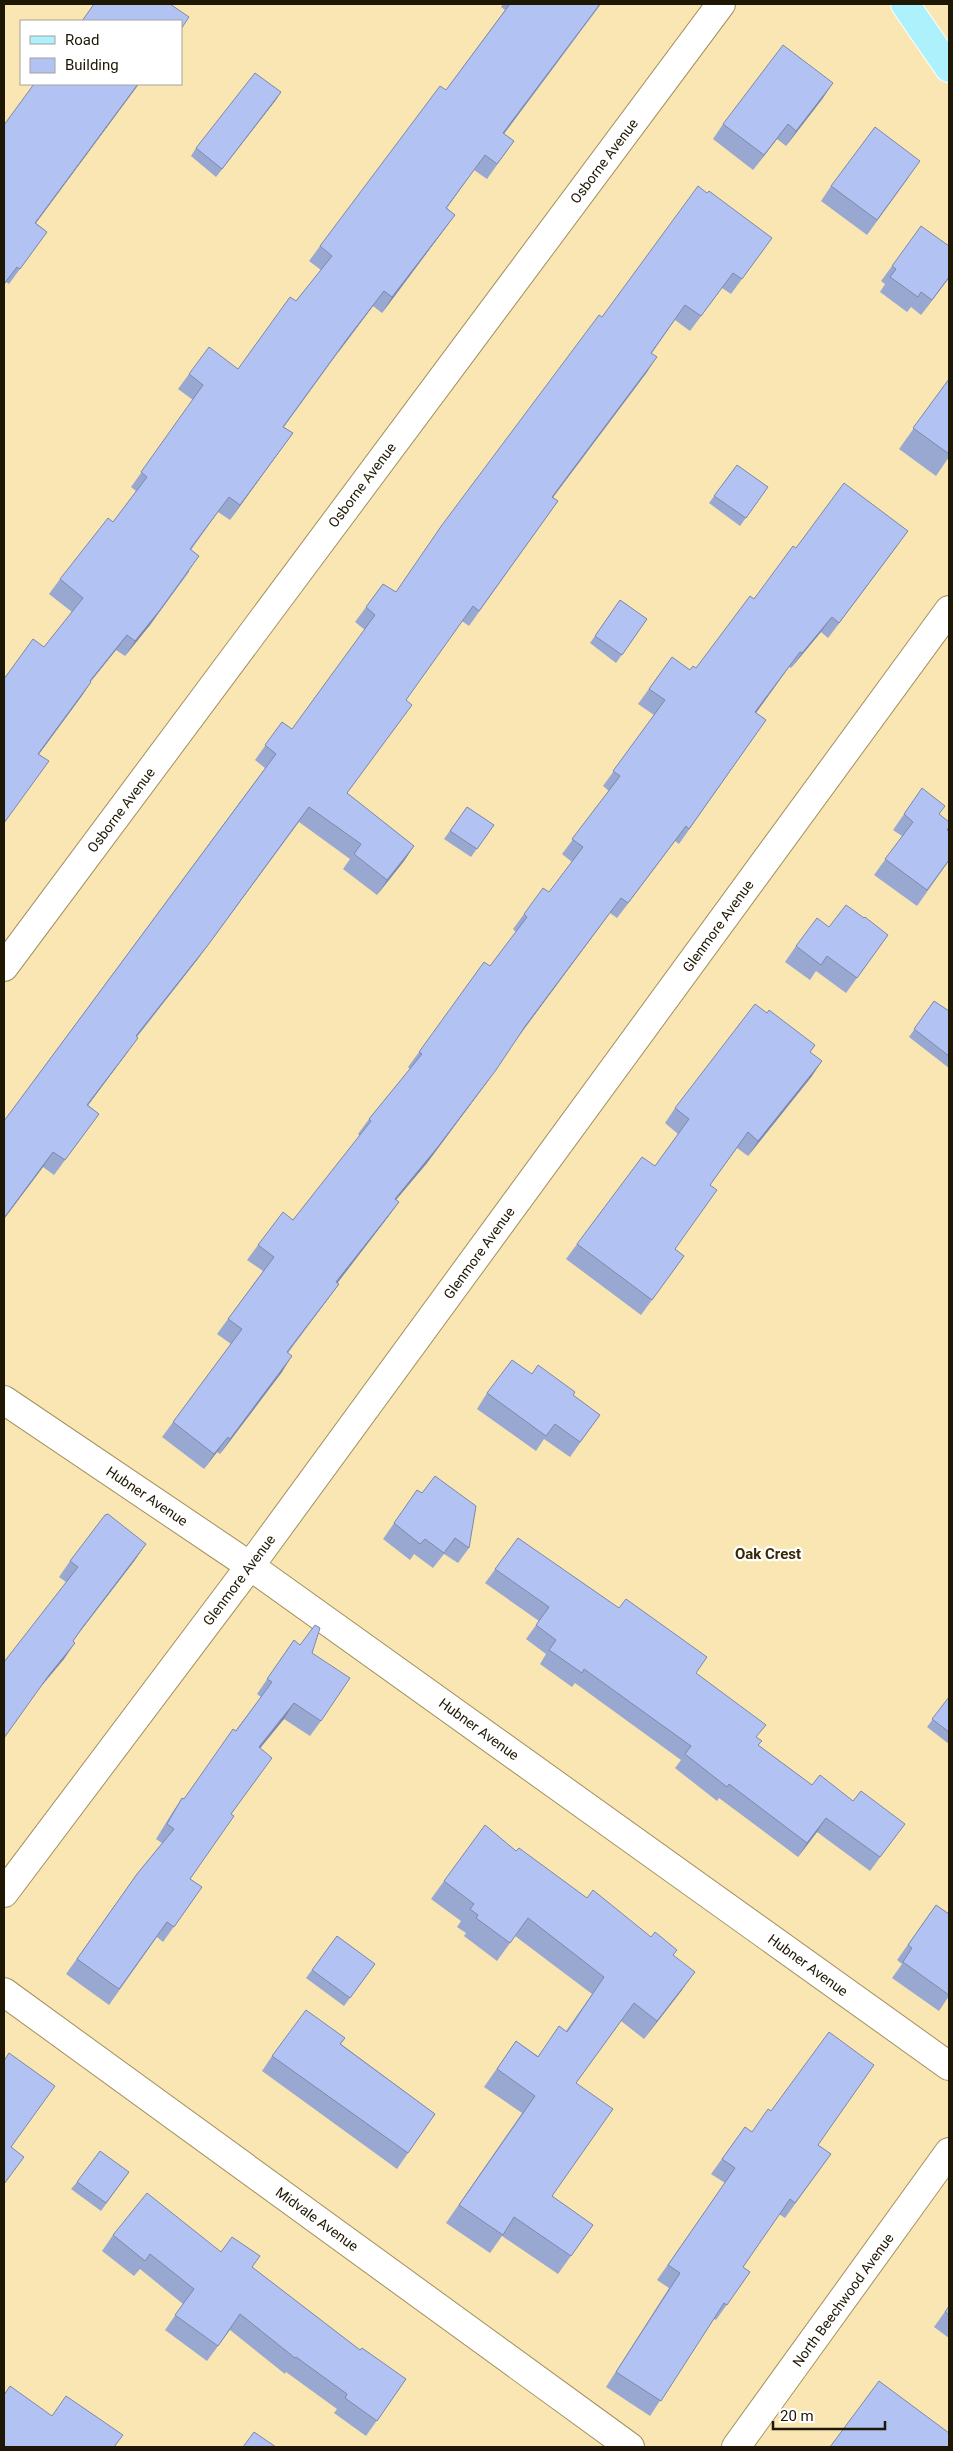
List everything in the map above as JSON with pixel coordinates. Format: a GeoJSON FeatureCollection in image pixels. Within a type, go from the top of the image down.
{"type":"FeatureCollection","features":[{"type":"Feature","properties":{"kind":"main road"},"geometry":{"type":"LineString","coordinates":[[905,4],[949,68]]}},
{"type":"Feature","properties":{"kind":"street","name":"Osborne Avenue"},"geometry":{"type":"LineString","coordinates":[[4,967],[721,4]]}},
{"type":"Feature","properties":{"kind":"street","name":"Glenmore Avenue"},"geometry":{"type":"LineString","coordinates":[[4,1893],[250,1566],[949,610]]}},
{"type":"Feature","properties":{"kind":"street","name":"Hubner Avenue"},"geometry":{"type":"LineString","coordinates":[[4,1400],[250,1566],[949,2066]]}},
{"type":"Feature","properties":{"kind":"street","name":"Midvale Avenue"},"geometry":{"type":"LineString","coordinates":[[4,1992],[630,2447]]}},
{"type":"Feature","properties":{"kind":"street","name":"North Beechwood Avenue"},"geometry":{"type":"LineString","coordinates":[[736,2447],[949,2152]]}},
{"type":"Feature","properties":{"kind":"building"},"geometry":{"type":"Polygon","coordinates":[[[94,4],[170,4],[189,17],[182,28],[182,20],[83,20],[94,4]]]}},
{"type":"Feature","properties":{"kind":"building"},"geometry":{"type":"Polygon","coordinates":[[[510,4],[600,4],[503,133],[514,141],[497,164],[485,155],[446,208],[455,215],[392,297],[384,291],[347,339],[283,427],[293,433],[240,505],[229,497],[190,549],[199,556],[160,610],[135,641],[127,635],[90,681],[38,754],[49,761],[4,823],[4,679],[33,639],[44,647],[83,598],[60,579],[108,518],[113,522],[147,477],[141,472],[203,385],[189,374],[209,347],[238,369],[290,297],[296,301],[332,256],[320,246],[440,86],[446,90],[510,4]]]}},
{"type":"Feature","properties":{"kind":"building"},"geometry":{"type":"Polygon","coordinates":[[[783,45],[833,83],[796,131],[788,124],[764,155],[723,124],[783,45]]]}},
{"type":"Feature","properties":{"kind":"building"},"geometry":{"type":"Polygon","coordinates":[[[255,73],[281,92],[222,169],[196,148],[255,73]]]}},
{"type":"Feature","properties":{"kind":"building"},"geometry":{"type":"Polygon","coordinates":[[[33,85],[137,85],[35,223],[47,232],[20,269],[17,267],[4,284],[4,125],[33,85]]]}},
{"type":"Feature","properties":{"kind":"building"},"geometry":{"type":"Polygon","coordinates":[[[875,127],[920,161],[877,220],[831,186],[875,127]]]}},
{"type":"Feature","properties":{"kind":"building"},"geometry":{"type":"Polygon","coordinates":[[[698,186],[707,193],[709,191],[772,238],[742,279],[733,273],[701,316],[685,305],[651,353],[657,357],[552,497],[558,501],[479,611],[473,606],[406,700],[412,705],[347,793],[414,846],[387,880],[354,854],[361,844],[309,807],[208,945],[136,1036],[138,1038],[87,1105],[99,1114],[65,1160],[53,1152],[4,1218],[4,1121],[276,754],[265,745],[282,722],[292,729],[375,615],[366,607],[383,584],[396,592],[442,525],[599,315],[602,317],[698,186]]]}},
{"type":"Feature","properties":{"kind":"building"},"geometry":{"type":"Polygon","coordinates":[[[921,226],[949,246],[949,277],[932,300],[921,292],[918,297],[890,277],[896,269],[892,266],[921,226]]]}},
{"type":"Feature","properties":{"kind":"building"},"geometry":{"type":"Polygon","coordinates":[[[949,379],[949,454],[913,428],[949,379]]]}},
{"type":"Feature","properties":{"kind":"building"},"geometry":{"type":"Polygon","coordinates":[[[737,465],[768,487],[746,518],[714,496],[737,465]]]}},
{"type":"Feature","properties":{"kind":"building"},"geometry":{"type":"Polygon","coordinates":[[[844,483],[908,531],[839,623],[832,617],[802,653],[800,652],[755,712],[766,720],[689,829],[686,826],[628,903],[621,898],[526,1025],[496,1070],[437,1148],[395,1199],[399,1202],[336,1282],[339,1284],[287,1352],[292,1356],[230,1439],[228,1437],[214,1454],[173,1422],[242,1329],[228,1319],[274,1257],[258,1245],[283,1212],[293,1220],[371,1121],[369,1119],[422,1054],[419,1052],[484,962],[490,966],[527,917],[524,914],[543,888],[549,892],[583,847],[572,839],[620,776],[613,771],[665,700],[649,689],[672,657],[690,670],[693,666],[696,668],[750,596],[754,599],[793,546],[796,548],[844,483]]]}},
{"type":"Feature","properties":{"kind":"building"},"geometry":{"type":"Polygon","coordinates":[[[620,600],[647,619],[622,655],[595,636],[620,600]]]}},
{"type":"Feature","properties":{"kind":"building"},"geometry":{"type":"Polygon","coordinates":[[[922,788],[945,806],[939,814],[949,822],[947,830],[949,831],[949,860],[927,890],[885,859],[913,822],[904,814],[922,788]]]}},
{"type":"Feature","properties":{"kind":"building"},"geometry":{"type":"Polygon","coordinates":[[[467,807],[494,825],[477,849],[450,831],[467,807]]]}},
{"type":"Feature","properties":{"kind":"building"},"geometry":{"type":"Polygon","coordinates":[[[846,905],[888,935],[857,978],[827,956],[821,965],[796,946],[817,918],[829,927],[846,905]]]}},
{"type":"Feature","properties":{"kind":"building"},"geometry":{"type":"Polygon","coordinates":[[[934,1001],[949,1011],[949,1056],[914,1029],[934,1001]]]}},
{"type":"Feature","properties":{"kind":"building"},"geometry":{"type":"Polygon","coordinates":[[[755,1004],[767,1013],[769,1010],[815,1045],[810,1052],[822,1061],[758,1141],[748,1132],[710,1185],[717,1190],[675,1249],[684,1256],[652,1300],[577,1244],[642,1157],[655,1166],[689,1119],[675,1108],[755,1004]]]}},
{"type":"Feature","properties":{"kind":"building"},"geometry":{"type":"Polygon","coordinates":[[[512,1360],[532,1374],[538,1365],[575,1392],[573,1395],[600,1415],[580,1442],[555,1424],[546,1436],[487,1393],[512,1360]]]}},
{"type":"Feature","properties":{"kind":"building"},"geometry":{"type":"Polygon","coordinates":[[[435,1476],[476,1506],[469,1548],[455,1538],[444,1553],[425,1539],[420,1544],[394,1523],[417,1490],[422,1493],[435,1476]]]}},
{"type":"Feature","properties":{"kind":"building"},"geometry":{"type":"Polygon","coordinates":[[[108,1514],[146,1544],[82,1628],[73,1641],[75,1643],[49,1675],[4,1738],[4,1662],[78,1567],[70,1561],[105,1515],[108,1514]]]}},
{"type":"Feature","properties":{"kind":"building"},"geometry":{"type":"Polygon","coordinates":[[[518,1538],[619,1608],[626,1599],[707,1657],[696,1673],[766,1725],[756,1737],[762,1741],[758,1745],[812,1785],[820,1775],[853,1801],[861,1791],[905,1824],[880,1857],[826,1818],[807,1843],[729,1784],[727,1787],[685,1754],[691,1746],[584,1669],[582,1673],[549,1650],[556,1640],[536,1625],[549,1607],[495,1569],[518,1538]]]}},
{"type":"Feature","properties":{"kind":"building"},"geometry":{"type":"Polygon","coordinates":[[[315,1625],[320,1628],[312,1653],[350,1678],[321,1721],[294,1703],[259,1747],[272,1758],[231,1814],[234,1816],[190,1879],[202,1887],[174,1927],[167,1922],[119,1989],[77,1959],[137,1874],[174,1829],[167,1824],[182,1798],[184,1799],[233,1729],[236,1731],[272,1682],[267,1679],[294,1640],[300,1645],[315,1625]]]}},
{"type":"Feature","properties":{"kind":"building"},"geometry":{"type":"Polygon","coordinates":[[[949,1697],[949,1732],[932,1719],[949,1697]]]}},
{"type":"Feature","properties":{"kind":"building"},"geometry":{"type":"Polygon","coordinates":[[[485,1825],[516,1851],[519,1848],[587,1898],[593,1890],[651,1937],[655,1932],[677,1950],[673,1955],[695,1972],[657,2021],[634,2003],[576,2083],[613,2109],[552,2196],[593,2225],[571,2256],[514,2217],[503,2235],[459,2205],[535,2096],[497,2069],[516,2041],[538,2057],[559,2026],[567,2032],[604,1977],[528,1918],[510,1943],[476,1918],[478,1915],[470,1909],[474,1904],[444,1881],[485,1825]]]}},
{"type":"Feature","properties":{"kind":"building"},"geometry":{"type":"Polygon","coordinates":[[[936,1905],[949,1914],[949,1995],[903,1962],[912,1948],[908,1945],[936,1905]]]}},
{"type":"Feature","properties":{"kind":"building"},"geometry":{"type":"Polygon","coordinates":[[[337,1936],[375,1964],[350,1998],[312,1970],[337,1936]]]}},
{"type":"Feature","properties":{"kind":"building"},"geometry":{"type":"Polygon","coordinates":[[[306,2010],[345,2038],[340,2044],[435,2114],[408,2153],[272,2056],[306,2010]]]}},
{"type":"Feature","properties":{"kind":"building"},"geometry":{"type":"Polygon","coordinates":[[[829,2032],[874,2065],[818,2145],[831,2154],[795,2203],[790,2199],[743,2267],[750,2272],[727,2305],[724,2303],[661,2401],[616,2372],[680,2273],[668,2265],[735,2168],[722,2159],[745,2127],[752,2132],[768,2109],[771,2111],[829,2032]]]}},
{"type":"Feature","properties":{"kind":"building"},"geometry":{"type":"Polygon","coordinates":[[[9,2053],[55,2086],[11,2147],[24,2157],[4,2184],[4,2061],[9,2053]]]}},
{"type":"Feature","properties":{"kind":"building"},"geometry":{"type":"Polygon","coordinates":[[[100,2151],[129,2172],[106,2203],[77,2182],[100,2151]]]}},
{"type":"Feature","properties":{"kind":"building"},"geometry":{"type":"Polygon","coordinates":[[[147,2193],[221,2252],[232,2237],[260,2256],[252,2267],[360,2350],[362,2348],[406,2379],[377,2421],[345,2398],[347,2394],[295,2358],[240,2314],[218,2346],[175,2315],[194,2289],[150,2254],[145,2261],[113,2235],[147,2193]]]}},
{"type":"Feature","properties":{"kind":"building"},"geometry":{"type":"Polygon","coordinates":[[[949,2306],[949,2315],[945,2312],[949,2306]]]}},
{"type":"Feature","properties":{"kind":"building"},"geometry":{"type":"Polygon","coordinates":[[[879,2381],[949,2433],[949,2447],[830,2447],[879,2381]]]}},
{"type":"Feature","properties":{"kind":"building"},"geometry":{"type":"Polygon","coordinates":[[[10,2386],[52,2416],[66,2396],[123,2435],[114,2447],[4,2447],[4,2395],[10,2386]]]}},
{"type":"Feature","properties":{"kind":"building"},"geometry":{"type":"Polygon","coordinates":[[[254,2432],[276,2447],[243,2447],[254,2432]]]}},
{"type":"Feature","properties":{"kind":"district","name":"Oak Crest"},"geometry":{"type":"Point","coordinates":[768,1554]}}]}
